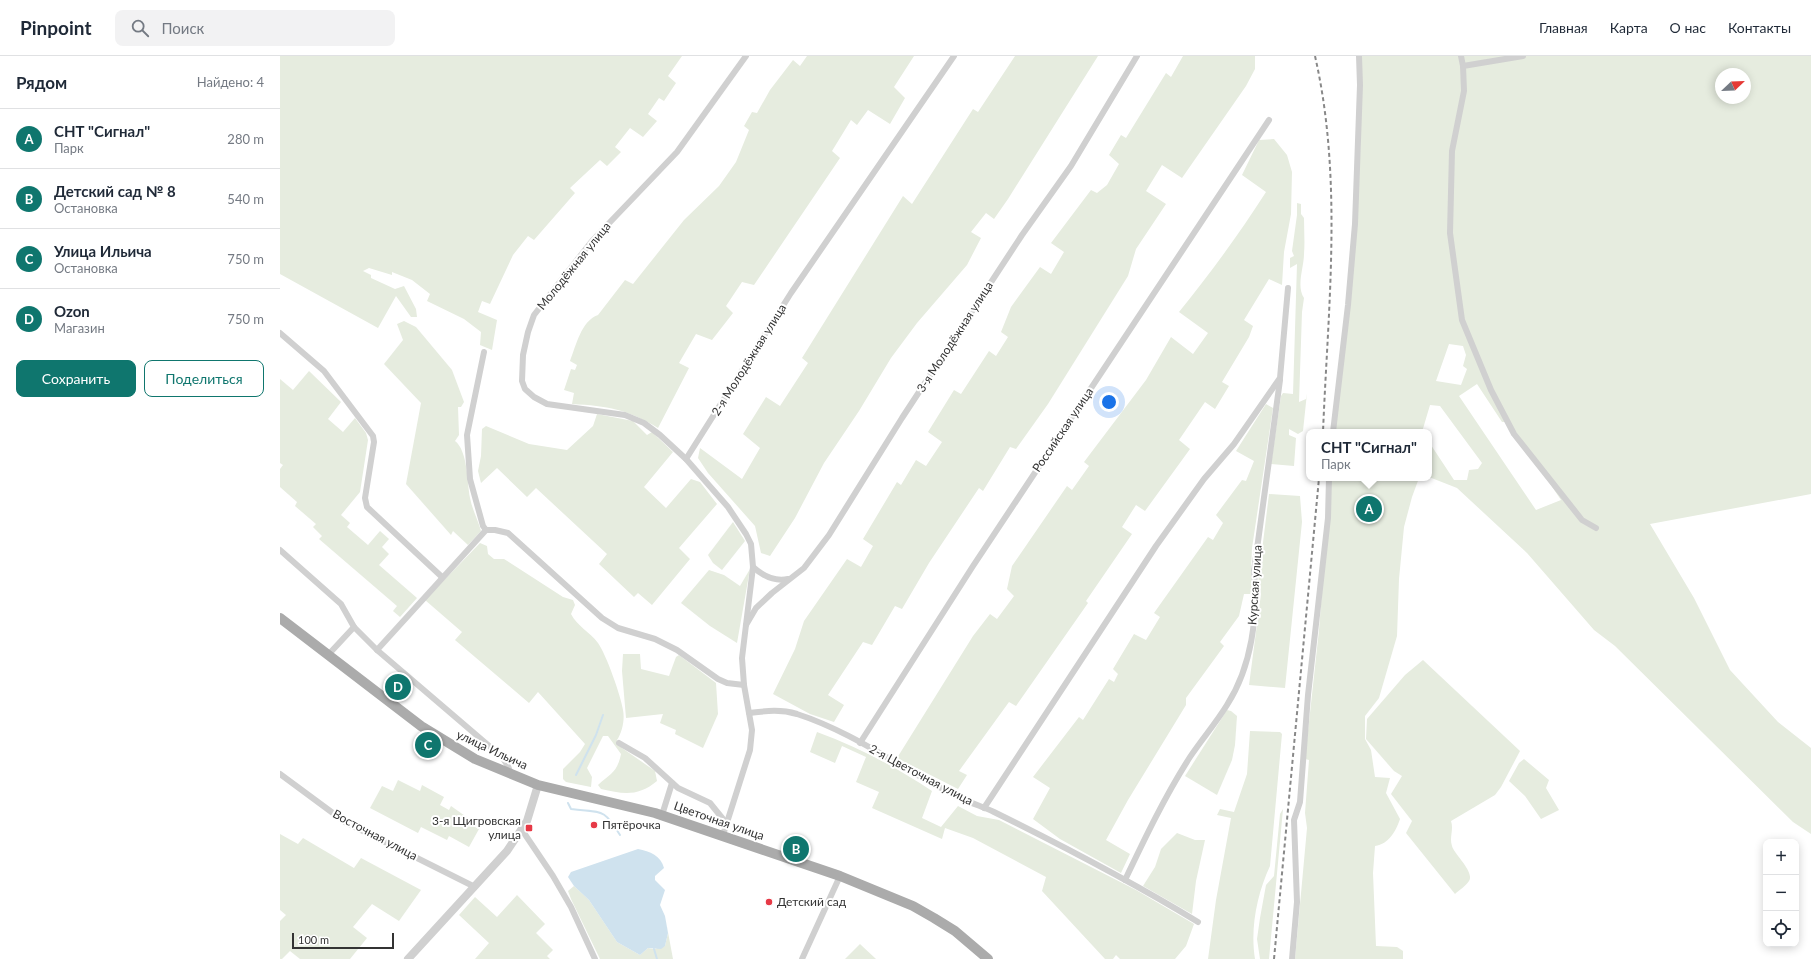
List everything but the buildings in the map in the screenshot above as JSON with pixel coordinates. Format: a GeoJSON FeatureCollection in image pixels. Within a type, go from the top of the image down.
{"type":"FeatureCollection","features":[{"type":"Feature","properties":{"kind":"main road","name":"улица Ильича"},"geometry":{"type":"LineString","coordinates":[[280,618],[448,744],[475,759],[538,785]]}},
{"type":"Feature","properties":{"kind":"main road","name":"Цветочная улица"},"geometry":{"type":"LineString","coordinates":[[538,785],[662,815],[840,876],[912,906],[934,918],[955,931],[988,959]]}},
{"type":"Feature","properties":{"kind":"street","name":"Молодёжная улица"},"geometry":{"type":"LineString","coordinates":[[686,459],[660,435],[644,423],[625,415],[547,404],[534,398],[525,390],[522,381],[523,355],[528,332],[534,315],[592,241],[677,152],[746,56]]}},
{"type":"Feature","properties":{"kind":"street","name":"2-я Молодёжная улица"},"geometry":{"type":"LineString","coordinates":[[686,459],[791,293],[954,56]]}},
{"type":"Feature","properties":{"kind":"street","name":"3-я Молодёжная улица"},"geometry":{"type":"LineString","coordinates":[[744,628],[756,608],[772,593],[804,568],[828,535],[906,411],[1022,235],[1071,166],[1137,56]]}},
{"type":"Feature","properties":{"kind":"street"},"geometry":{"type":"LineString","coordinates":[[1333,429],[1348,305],[1355,224],[1360,85],[1359,56]]}},
{"type":"Feature","properties":{"kind":"street"},"geometry":{"type":"LineString","coordinates":[[1461,56],[1464,91],[1452,151],[1450,233],[1462,320],[1491,390],[1514,434],[1582,520],[1596,528]]}},
{"type":"Feature","properties":{"kind":"street"},"geometry":{"type":"LineString","coordinates":[[1463,66],[1523,56]]}},
{"type":"Feature","properties":{"kind":"street","name":"Российская улица"},"geometry":{"type":"LineString","coordinates":[[860,743],[977,560],[1269,120]]}},
{"type":"Feature","properties":{"kind":"street","name":"Курская улица"},"geometry":{"type":"LineString","coordinates":[[1125,880],[1153,820],[1190,756],[1228,704],[1244,671],[1252,635],[1256,598],[1254,571],[1280,378],[1288,288]]}},
{"type":"Feature","properties":{"kind":"street"},"geometry":{"type":"LineString","coordinates":[[280,333],[324,372],[373,436],[374,442],[365,498],[367,507],[442,577]]}},
{"type":"Feature","properties":{"kind":"street"},"geometry":{"type":"LineString","coordinates":[[484,352],[467,435],[470,479],[479,515],[486,530]]}},
{"type":"Feature","properties":{"kind":"street","name":"Курская улица"},"geometry":{"type":"LineString","coordinates":[[984,808],[1156,546],[1204,479],[1234,444],[1280,378]]}},
{"type":"Feature","properties":{"kind":"street"},"geometry":{"type":"LineString","coordinates":[[686,459],[728,507],[741,525],[750,544],[753,567],[744,628],[742,658],[744,684],[752,730],[750,750],[723,835]]}},
{"type":"Feature","properties":{"kind":"street"},"geometry":{"type":"LineString","coordinates":[[1292,959],[1296,902],[1294,820],[1300,802],[1308,695],[1328,518],[1329,481]]}},
{"type":"Feature","properties":{"kind":"street"},"geometry":{"type":"LineString","coordinates":[[376,650],[486,530],[495,530],[508,533],[570,588],[588,608],[618,628],[655,638],[677,650],[718,680],[727,683],[744,684]]}},
{"type":"Feature","properties":{"kind":"street"},"geometry":{"type":"LineString","coordinates":[[280,550],[341,604],[354,627],[376,650],[502,757],[508,766],[511,775]]}},
{"type":"Feature","properties":{"kind":"street"},"geometry":{"type":"LineString","coordinates":[[753,567],[763,576],[781,581],[794,577]]}},
{"type":"Feature","properties":{"kind":"street"},"geometry":{"type":"LineString","coordinates":[[328,655],[354,627]]}},
{"type":"Feature","properties":{"kind":"street","name":"2-я Цветочная улица"},"geometry":{"type":"LineString","coordinates":[[749,713],[776,709],[797,714],[860,743],[963,799],[984,808],[1125,880],[1198,922]]}},
{"type":"Feature","properties":{"kind":"street"},"geometry":{"type":"LineString","coordinates":[[619,743],[645,758],[672,783],[710,803],[727,824]]}},
{"type":"Feature","properties":{"kind":"street","name":"Восточная улица"},"geometry":{"type":"LineString","coordinates":[[280,774],[345,822],[475,887]]}},
{"type":"Feature","properties":{"kind":"street"},"geometry":{"type":"LineString","coordinates":[[662,815],[672,783]]}},
{"type":"Feature","properties":{"kind":"street"},"geometry":{"type":"LineString","coordinates":[[408,959],[507,851],[522,830],[538,785]]}},
{"type":"Feature","properties":{"kind":"street"},"geometry":{"type":"LineString","coordinates":[[522,830],[557,882],[571,907],[595,959]]}},
{"type":"Feature","properties":{"kind":"street"},"geometry":{"type":"LineString","coordinates":[[802,959],[840,876]]}},
{"type":"Feature","properties":{"kind":"shaded area"},"geometry":{"type":"Polygon","coordinates":[[[280,56],[682,56],[668,76],[676,83],[664,101],[659,98],[648,114],[657,121],[643,137],[630,128],[615,147],[621,152],[607,166],[600,160],[570,188],[575,193],[534,240],[528,236],[513,255],[490,304],[482,301],[478,312],[497,320],[492,350],[480,345],[481,332],[464,319],[427,301],[430,294],[412,280],[392,272],[392,275],[369,268],[363,271],[371,275],[371,278],[395,289],[404,286],[416,309],[417,317],[411,317],[396,296],[378,328],[280,274],[280,56]]]}},
{"type":"Feature","properties":{"kind":"shaded area"},"geometry":{"type":"Polygon","coordinates":[[[807,56],[914,56],[894,87],[905,98],[890,124],[868,110],[857,125],[851,120],[832,151],[840,158],[754,285],[742,282],[726,306],[733,313],[712,340],[696,334],[679,363],[689,368],[658,428],[637,417],[607,407],[572,404],[574,393],[564,390],[571,369],[575,370],[577,365],[570,361],[583,328],[592,318],[598,315],[625,280],[633,284],[684,220],[719,186],[736,162],[749,130],[744,126],[752,112],[757,113],[770,90],[793,60],[800,66],[807,56]]]}},
{"type":"Feature","properties":{"kind":"shaded area"},"geometry":{"type":"Polygon","coordinates":[[[1015,56],[1098,56],[994,219],[986,213],[971,232],[981,238],[967,265],[917,323],[891,358],[859,411],[824,463],[795,518],[770,556],[761,553],[755,526],[708,473],[698,458],[700,448],[742,479],[760,448],[743,434],[766,397],[780,406],[808,363],[802,358],[903,196],[912,204],[973,109],[978,112],[1015,56]]]}},
{"type":"Feature","properties":{"kind":"shaded area"},"geometry":{"type":"Polygon","coordinates":[[[1183,56],[1255,56],[1255,69],[1246,86],[1182,178],[1162,165],[1146,191],[1166,204],[1136,249],[1128,276],[1048,404],[1016,449],[1010,447],[983,491],[979,488],[929,563],[902,609],[895,606],[872,645],[863,642],[828,695],[844,705],[834,722],[810,714],[773,694],[795,649],[804,621],[847,559],[861,567],[873,546],[863,539],[897,482],[901,485],[916,460],[926,466],[942,442],[928,432],[954,390],[961,394],[989,351],[996,356],[1008,337],[1001,332],[1011,307],[1040,267],[1051,274],[1064,252],[1051,243],[1091,190],[1097,193],[1107,185],[1119,164],[1109,155],[1121,135],[1126,138],[1166,73],[1171,77],[1183,56]]]}},
{"type":"Feature","properties":{"kind":"shaded area"},"geometry":{"type":"Polygon","coordinates":[[[1362,56],[1811,56],[1811,494],[1650,524],[1694,598],[1730,670],[1778,722],[1811,748],[1811,834],[1793,822],[1615,646],[1594,630],[1527,553],[1457,488],[1432,478],[1432,447],[1454,480],[1467,480],[1469,470],[1478,469],[1482,463],[1440,406],[1430,405],[1423,429],[1335,429],[1360,159],[1362,56]],[[1449,344],[1436,381],[1461,385],[1467,369],[1463,366],[1466,355],[1463,346],[1449,344]],[[1477,384],[1459,396],[1536,510],[1561,500],[1508,422],[1502,422],[1477,384]]]}},
{"type":"Feature","properties":{"kind":"shaded area"},"geometry":{"type":"Polygon","coordinates":[[[1274,139],[1287,155],[1292,172],[1291,214],[1284,252],[1282,285],[1269,279],[1244,320],[1253,326],[1249,337],[1222,382],[1229,386],[1215,409],[1205,402],[1179,440],[1190,449],[1145,511],[1136,505],[1122,527],[1132,534],[1086,601],[1088,603],[1016,706],[1009,702],[959,771],[967,775],[958,789],[897,758],[973,636],[990,614],[997,619],[1014,596],[1007,589],[1012,566],[1067,486],[1072,490],[1089,466],[1084,462],[1146,380],[1171,337],[1193,354],[1208,333],[1179,312],[1224,254],[1266,192],[1242,175],[1259,140],[1274,139]]]}},
{"type":"Feature","properties":{"kind":"shaded area"},"geometry":{"type":"Polygon","coordinates":[[[1297,203],[1301,204],[1301,214],[1304,218],[1304,259],[1300,282],[1304,298],[1302,312],[1299,402],[1306,399],[1307,393],[1303,431],[1298,434],[1289,429],[1289,435],[1296,438],[1294,466],[1271,464],[1281,396],[1283,393],[1293,394],[1297,264],[1290,268],[1290,258],[1294,256],[1292,251],[1297,215],[1297,203]]]}},
{"type":"Feature","properties":{"kind":"shaded area"},"geometry":{"type":"Polygon","coordinates":[[[404,321],[416,327],[452,370],[464,402],[461,407],[458,407],[459,435],[455,441],[465,459],[471,502],[481,531],[468,545],[453,531],[451,535],[406,484],[421,403],[384,364],[403,340],[397,324],[404,321]]]}},
{"type":"Feature","properties":{"kind":"shaded area"},"geometry":{"type":"Polygon","coordinates":[[[309,371],[341,402],[328,419],[343,432],[355,418],[366,433],[368,440],[360,492],[341,515],[350,523],[347,527],[368,545],[380,531],[389,539],[382,547],[389,554],[379,565],[417,598],[400,617],[393,611],[397,606],[319,539],[322,536],[313,527],[316,524],[295,506],[297,502],[280,487],[280,469],[283,465],[280,463],[280,379],[293,390],[309,371]]]}},
{"type":"Feature","properties":{"kind":"shaded area"},"geometry":{"type":"Polygon","coordinates":[[[1266,404],[1273,408],[1252,548],[1251,570],[1253,594],[1244,594],[1239,616],[1220,642],[1224,646],[1186,698],[1186,705],[1128,800],[1106,840],[1130,854],[1121,873],[1060,839],[1033,819],[1050,788],[1033,777],[1079,717],[1083,720],[1109,679],[1114,682],[1118,674],[1113,669],[1134,634],[1146,640],[1160,617],[1154,613],[1208,537],[1213,540],[1223,523],[1216,515],[1242,480],[1246,481],[1254,461],[1236,451],[1266,404]]]}},
{"type":"Feature","properties":{"kind":"shaded area"},"geometry":{"type":"Polygon","coordinates":[[[597,414],[633,421],[647,435],[652,432],[673,452],[644,487],[666,508],[691,479],[700,482],[717,504],[679,548],[690,559],[652,605],[638,593],[634,597],[599,564],[607,554],[536,488],[527,497],[497,468],[481,483],[478,471],[481,456],[482,429],[486,426],[529,444],[567,450],[593,426],[597,414]]]}},
{"type":"Feature","properties":{"kind":"shaded area"},"geometry":{"type":"Polygon","coordinates":[[[1331,481],[1418,481],[1404,527],[1399,579],[1397,636],[1379,698],[1365,716],[1365,739],[1371,750],[1375,777],[1390,778],[1386,793],[1400,819],[1388,840],[1375,846],[1373,873],[1376,946],[1397,947],[1403,951],[1403,959],[1295,959],[1307,828],[1305,813],[1309,760],[1305,759],[1319,630],[1331,481]]]}},
{"type":"Feature","properties":{"kind":"shaded area"},"geometry":{"type":"Polygon","coordinates":[[[1269,494],[1300,496],[1302,522],[1285,688],[1249,685],[1261,594],[1258,583],[1269,494]]]}},
{"type":"Feature","properties":{"kind":"shaded area"},"geometry":{"type":"Polygon","coordinates":[[[733,522],[745,541],[722,570],[713,563],[708,555],[733,522]]]}},
{"type":"Feature","properties":{"kind":"shaded area"},"geometry":{"type":"Polygon","coordinates":[[[480,543],[487,546],[488,554],[494,559],[504,559],[563,597],[573,600],[575,605],[571,614],[598,643],[613,675],[624,718],[622,730],[617,740],[622,748],[655,771],[657,781],[643,790],[630,793],[601,789],[598,785],[610,775],[618,765],[621,754],[608,736],[603,736],[587,768],[592,777],[591,787],[566,782],[563,779],[563,769],[580,752],[585,744],[538,692],[529,703],[455,640],[462,632],[425,600],[480,543]]]}},
{"type":"Feature","properties":{"kind":"shaded area"},"geometry":{"type":"Polygon","coordinates":[[[750,569],[737,643],[710,626],[681,603],[709,570],[724,575],[740,586],[750,569]]]}},
{"type":"Feature","properties":{"kind":"shaded area"},"geometry":{"type":"Polygon","coordinates":[[[623,654],[640,654],[641,669],[669,676],[676,657],[679,655],[716,683],[718,714],[703,748],[675,734],[676,730],[660,723],[663,714],[626,718],[622,671],[623,654]]]}},
{"type":"Feature","properties":{"kind":"shaded area"},"geometry":{"type":"Polygon","coordinates":[[[1423,660],[1520,751],[1501,787],[1495,795],[1451,821],[1452,846],[1467,868],[1470,877],[1468,883],[1455,894],[1406,833],[1412,821],[1391,794],[1402,776],[1394,771],[1366,739],[1367,719],[1405,675],[1423,660]]]}},
{"type":"Feature","properties":{"kind":"shaded area"},"geometry":{"type":"Polygon","coordinates":[[[1227,710],[1231,711],[1237,716],[1235,745],[1232,760],[1217,795],[1185,776],[1227,710]]]}},
{"type":"Feature","properties":{"kind":"shaded area"},"geometry":{"type":"Polygon","coordinates":[[[1250,731],[1280,732],[1282,734],[1270,866],[1261,888],[1254,923],[1253,935],[1255,959],[1208,959],[1216,900],[1231,818],[1217,815],[1220,809],[1234,812],[1247,774],[1250,731]]]}},
{"type":"Feature","properties":{"kind":"shaded area"},"geometry":{"type":"Polygon","coordinates":[[[817,732],[876,758],[932,791],[922,818],[941,827],[958,806],[977,816],[999,820],[1136,890],[1194,924],[1186,946],[1175,959],[1120,959],[1116,955],[1113,959],[1105,959],[1042,891],[1046,877],[973,838],[945,828],[942,839],[872,808],[879,792],[856,782],[866,757],[842,746],[835,763],[810,752],[817,732]]]}},
{"type":"Feature","properties":{"kind":"shaded area"},"geometry":{"type":"Polygon","coordinates":[[[1524,759],[1549,780],[1546,788],[1559,810],[1541,819],[1525,796],[1509,781],[1519,763],[1524,759]]]}},
{"type":"Feature","properties":{"kind":"shaded area"},"geometry":{"type":"Polygon","coordinates":[[[398,780],[420,791],[422,785],[444,797],[440,805],[449,810],[451,806],[475,823],[473,826],[479,829],[469,847],[449,836],[447,840],[421,827],[418,833],[370,808],[382,786],[393,791],[398,780]]]}},
{"type":"Feature","properties":{"kind":"shaded area"},"geometry":{"type":"Polygon","coordinates":[[[1283,809],[1269,959],[1260,959],[1257,939],[1260,918],[1266,885],[1274,876],[1280,814],[1283,809]]]}},
{"type":"Feature","properties":{"kind":"shaded area"},"geometry":{"type":"Polygon","coordinates":[[[1177,833],[1195,840],[1205,840],[1196,881],[1192,914],[1143,886],[1155,867],[1161,849],[1177,833]]]}},
{"type":"Feature","properties":{"kind":"shaded area"},"geometry":{"type":"Polygon","coordinates":[[[280,834],[298,844],[303,838],[354,868],[361,858],[421,890],[399,921],[372,904],[353,927],[367,938],[350,959],[300,959],[290,951],[282,959],[280,959],[280,921],[286,915],[280,910],[280,834]]]}},
{"type":"Feature","properties":{"kind":"shaded area"},"geometry":{"type":"Polygon","coordinates":[[[574,886],[589,900],[617,942],[640,955],[648,948],[654,949],[665,946],[668,933],[665,916],[673,959],[600,959],[568,891],[574,886]]]}},
{"type":"Feature","properties":{"kind":"shaded area"},"geometry":{"type":"Polygon","coordinates":[[[517,895],[545,924],[536,933],[553,950],[547,956],[550,959],[475,959],[489,943],[459,915],[475,897],[497,917],[517,895]]]}},
{"type":"Feature","properties":{"kind":"shaded area"},"geometry":{"type":"Polygon","coordinates":[[[860,944],[876,959],[845,959],[860,944]]]}},
{"type":"Feature","properties":{"kind":"water"},"geometry":{"type":"Polygon","coordinates":[[[638,849],[647,851],[658,857],[663,864],[664,868],[655,876],[655,880],[665,890],[660,905],[665,916],[668,933],[665,946],[661,949],[648,948],[640,955],[617,942],[589,900],[574,886],[568,877],[571,872],[638,849]]]}},
{"type":"Feature","properties":{"kind":"waterway"},"geometry":{"type":"LineString","coordinates":[[576,775],[596,735],[603,715]]}},
{"type":"Feature","properties":{"kind":"waterway"},"geometry":{"type":"LineString","coordinates":[[568,803],[571,809],[601,813],[610,820],[620,835]]}},
{"type":"Feature","properties":{"kind":"waterway"},"geometry":{"type":"LineString","coordinates":[[654,949],[657,959]]}},
{"type":"Feature","properties":{"kind":"railway"},"geometry":{"type":"LineString","coordinates":[[1315,56],[1324,102],[1329,149],[1331,196],[1330,291],[1323,429]]}},
{"type":"Feature","properties":{"kind":"railway"},"geometry":{"type":"LineString","coordinates":[[1274,959],[1319,481]]}},
{"type":"Feature","properties":{"kind":"place","name":"СНТ \"Сигнал\""},"geometry":{"type":"Point","coordinates":[1369,509]}},
{"type":"Feature","properties":{"kind":"place","name":"Ozon"},"geometry":{"type":"Point","coordinates":[398,687]}},
{"type":"Feature","properties":{"kind":"place","name":"Улица Ильича"},"geometry":{"type":"Point","coordinates":[428,745]}},
{"type":"Feature","properties":{"kind":"place","name":"Пятёрочка"},"geometry":{"type":"Point","coordinates":[594,825]}},
{"type":"Feature","properties":{"kind":"place","name":"3-я Щигровская улица"},"geometry":{"type":"Point","coordinates":[529,828]}},
{"type":"Feature","properties":{"kind":"place","name":"Детский сад № 8"},"geometry":{"type":"Point","coordinates":[796,849]}},
{"type":"Feature","properties":{"kind":"place","name":"Детский сад"},"geometry":{"type":"Point","coordinates":[769,902]}}]}
